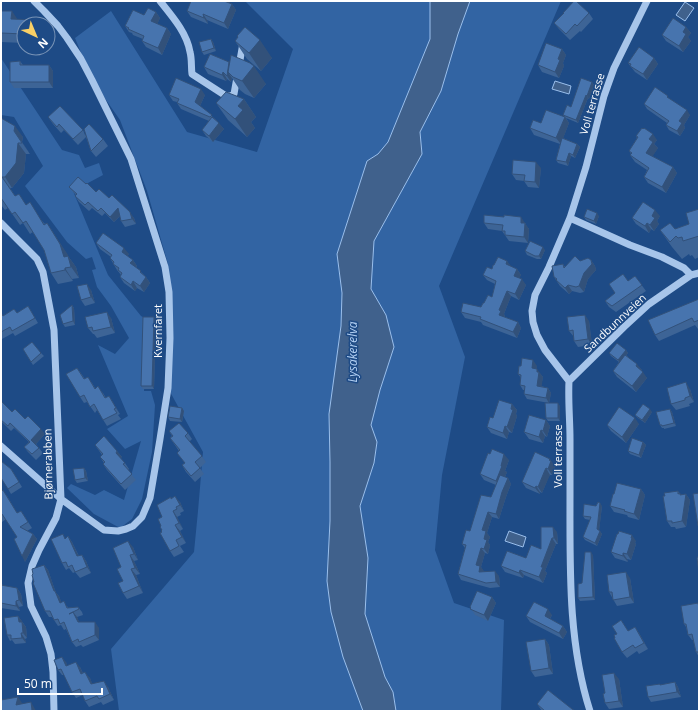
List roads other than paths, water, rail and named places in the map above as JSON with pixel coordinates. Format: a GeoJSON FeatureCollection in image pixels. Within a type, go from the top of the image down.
{"type":"FeatureCollection","features":[{"type":"Feature","properties":{"kind":"street","name":"Kvernfaret"},"geometry":{"type":"LineString","coordinates":[[1,446],[61,499],[105,531],[118,531],[126,529],[133,526],[142,517],[150,498],[168,388],[170,338],[169,292],[165,268],[130,159],[81,59],[58,26],[34,1]]}},
{"type":"Feature","properties":{"kind":"street"},"geometry":{"type":"LineString","coordinates":[[160,1],[179,26],[187,40],[190,52],[192,74],[226,96],[231,96],[234,94],[244,38]]}},
{"type":"Feature","properties":{"kind":"street","name":"Voll terrasse"},"geometry":{"type":"LineString","coordinates":[[590,711],[580,673],[576,648],[570,576],[569,381],[545,350],[533,322],[532,310],[535,295],[570,218],[586,167],[604,96],[614,68],[646,1]]}},
{"type":"Feature","properties":{"kind":"street"},"geometry":{"type":"LineString","coordinates":[[570,218],[684,268],[690,275]]}},
{"type":"Feature","properties":{"kind":"street","name":"Bjørnerabben"},"geometry":{"type":"LineString","coordinates":[[1,223],[37,259],[43,272],[54,330],[61,499],[56,518],[32,566],[28,583],[31,606],[46,637],[51,654],[54,711]]}},
{"type":"Feature","properties":{"kind":"street","name":"Sandbunnveien"},"geometry":{"type":"LineString","coordinates":[[569,381],[649,304],[690,275],[699,273]]}},
{"type":"Feature","properties":{"kind":"water","name":"Lysakerelva"},"geometry":{"type":"Polygon","coordinates":[[[430,1],[470,1],[458,34],[441,91],[420,132],[422,154],[374,241],[371,289],[386,315],[394,347],[380,390],[371,425],[377,442],[374,463],[360,506],[368,558],[365,614],[385,677],[393,692],[396,711],[363,711],[343,657],[331,612],[327,581],[330,521],[329,414],[341,326],[342,293],[337,254],[367,161],[378,154],[388,142],[430,39],[430,1]]]}},
{"type":"Feature","properties":{"kind":"water"},"geometry":{"type":"Polygon","coordinates":[[[685,2],[694,8],[685,21],[676,15],[685,2]]]}},
{"type":"Feature","properties":{"kind":"water"},"geometry":{"type":"Polygon","coordinates":[[[555,81],[571,86],[569,94],[552,89],[555,81]]]}},
{"type":"Feature","properties":{"kind":"water"},"geometry":{"type":"Polygon","coordinates":[[[509,531],[526,537],[523,547],[505,541],[509,531]]]}}]}
